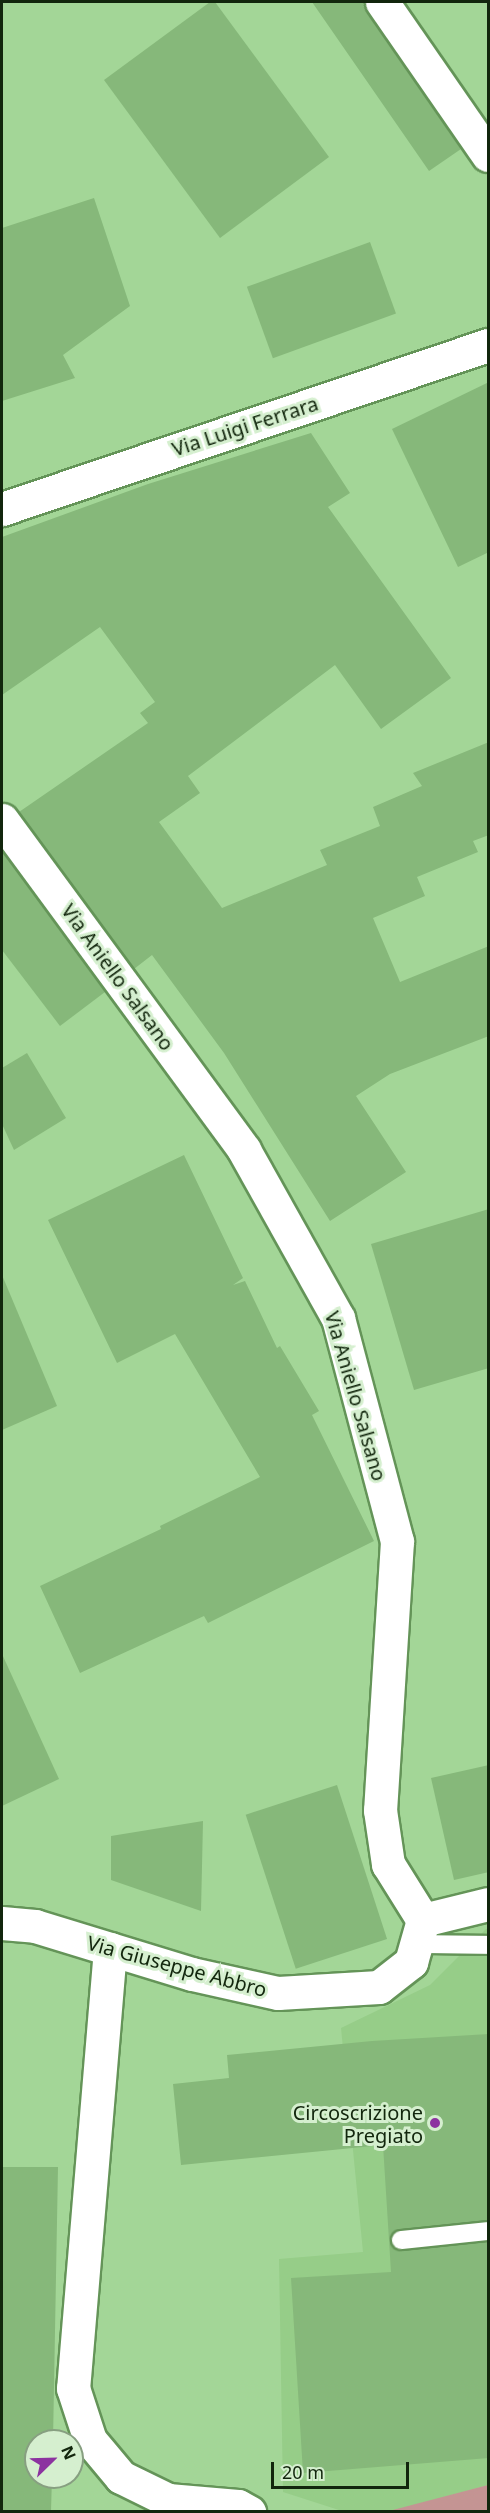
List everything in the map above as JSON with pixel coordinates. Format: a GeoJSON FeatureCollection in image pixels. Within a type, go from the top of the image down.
{"type":"FeatureCollection","features":[{"type":"Feature","properties":{"kind":"street"},"geometry":{"type":"LineString","coordinates":[[382,2],[489,155]]}},
{"type":"Feature","properties":{"kind":"street","name":"Via Luigi Ferrara"},"geometry":{"type":"LineString","coordinates":[[2,509],[489,345]]}},
{"type":"Feature","properties":{"kind":"street","name":"Via Aniello Salsano"},"geometry":{"type":"LineString","coordinates":[[2,820],[244,1150],[338,1318],[397,1541],[380,1810],[388,1864],[420,1932]]}},
{"type":"Feature","properties":{"kind":"street"},"geometry":{"type":"LineString","coordinates":[[420,1932],[489,1904]]}},
{"type":"Feature","properties":{"kind":"street","name":"Via Giuseppe Abbro"},"geometry":{"type":"LineString","coordinates":[[2,1923],[35,1926],[192,1974],[278,1993],[379,1987],[411,1962],[420,1932]]}},
{"type":"Feature","properties":{"kind":"street"},"geometry":{"type":"LineString","coordinates":[[110,1949],[73,2388],[90,2440],[121,2477],[169,2506],[238,2506],[249,2511]]}},
{"type":"Feature","properties":{"kind":"lane"},"geometry":{"type":"LineString","coordinates":[[420,1932],[489,1945]]}},
{"type":"Feature","properties":{"kind":"lane"},"geometry":{"type":"LineString","coordinates":[[401,2240],[489,2231]]}},
{"type":"Feature","properties":{"kind":"shaded area"},"geometry":{"type":"Polygon","coordinates":[[[488,1929],[488,2485],[389,2512],[342,2511],[283,2492],[279,2259],[363,2252],[341,2028],[430,1985],[488,1929]]]}},
{"type":"Feature","properties":{"kind":"shaded area"},"geometry":{"type":"Polygon","coordinates":[[[488,2485],[488,2511],[389,2511],[488,2485]]]}},
{"type":"Feature","properties":{"kind":"building"},"geometry":{"type":"Polygon","coordinates":[[[210,2],[215,2],[329,157],[220,238],[104,80],[210,2]]]}},
{"type":"Feature","properties":{"kind":"building"},"geometry":{"type":"Polygon","coordinates":[[[312,2],[364,2],[367,13],[461,149],[429,171],[312,2]]]}},
{"type":"Feature","properties":{"kind":"building"},"geometry":{"type":"Polygon","coordinates":[[[94,198],[130,306],[63,355],[75,378],[2,401],[2,228],[94,198]]]}},
{"type":"Feature","properties":{"kind":"building"},"geometry":{"type":"Polygon","coordinates":[[[370,242],[396,313],[273,358],[247,287],[370,242]]]}},
{"type":"Feature","properties":{"kind":"building"},"geometry":{"type":"Polygon","coordinates":[[[489,382],[489,552],[458,567],[392,429],[489,382]]]}},
{"type":"Feature","properties":{"kind":"building"},"geometry":{"type":"Polygon","coordinates":[[[311,433],[350,493],[328,507],[451,678],[381,729],[335,665],[188,776],[200,793],[159,822],[222,908],[327,865],[320,850],[380,826],[373,807],[422,786],[413,773],[489,742],[489,835],[473,841],[478,852],[417,877],[425,896],[373,918],[400,982],[489,946],[489,1036],[390,1074],[356,1096],[406,1172],[330,1221],[224,1053],[152,955],[134,969],[19,812],[148,723],[140,713],[155,702],[100,627],[2,695],[2,537],[148,484],[311,433]]]}},
{"type":"Feature","properties":{"kind":"building"},"geometry":{"type":"Polygon","coordinates":[[[2,851],[105,992],[60,1026],[2,950],[2,851]]]}},
{"type":"Feature","properties":{"kind":"building"},"geometry":{"type":"Polygon","coordinates":[[[27,1053],[66,1118],[14,1150],[2,1124],[2,1068],[27,1053]]]}},
{"type":"Feature","properties":{"kind":"building"},"geometry":{"type":"Polygon","coordinates":[[[184,1155],[243,1278],[233,1285],[245,1281],[277,1348],[280,1346],[319,1411],[312,1415],[374,1541],[208,1623],[204,1616],[80,1673],[40,1586],[161,1529],[160,1526],[260,1477],[175,1334],[117,1363],[48,1220],[184,1155]]]}},
{"type":"Feature","properties":{"kind":"building"},"geometry":{"type":"Polygon","coordinates":[[[489,1209],[489,1368],[414,1390],[371,1244],[489,1209]]]}},
{"type":"Feature","properties":{"kind":"building"},"geometry":{"type":"Polygon","coordinates":[[[2,1275],[57,1406],[2,1430],[2,1275]]]}},
{"type":"Feature","properties":{"kind":"building"},"geometry":{"type":"Polygon","coordinates":[[[2,1654],[59,1779],[2,1806],[2,1654]]]}},
{"type":"Feature","properties":{"kind":"building"},"geometry":{"type":"Polygon","coordinates":[[[489,1765],[489,1872],[454,1880],[431,1778],[489,1765]]]}},
{"type":"Feature","properties":{"kind":"building"},"geometry":{"type":"Polygon","coordinates":[[[337,1785],[387,1939],[296,1969],[246,1815],[337,1785]]]}},
{"type":"Feature","properties":{"kind":"building"},"geometry":{"type":"Polygon","coordinates":[[[203,1821],[201,1911],[111,1880],[111,1836],[203,1821]]]}},
{"type":"Feature","properties":{"kind":"building"},"geometry":{"type":"Polygon","coordinates":[[[489,2034],[489,2220],[400,2229],[394,2231],[390,2241],[392,2247],[402,2251],[489,2242],[489,2458],[303,2473],[291,2278],[391,2272],[383,2145],[181,2165],[173,2084],[229,2078],[227,2055],[372,2041],[489,2034]]]}},
{"type":"Feature","properties":{"kind":"building"},"geometry":{"type":"Polygon","coordinates":[[[2,2167],[58,2167],[53,2429],[24,2429],[24,2489],[52,2489],[51,2511],[2,2511],[2,2167]]]}},
{"type":"Feature","properties":{"kind":"place","name":"Circoscrizione Pregiato"},"geometry":{"type":"Point","coordinates":[435,2123]}}]}
